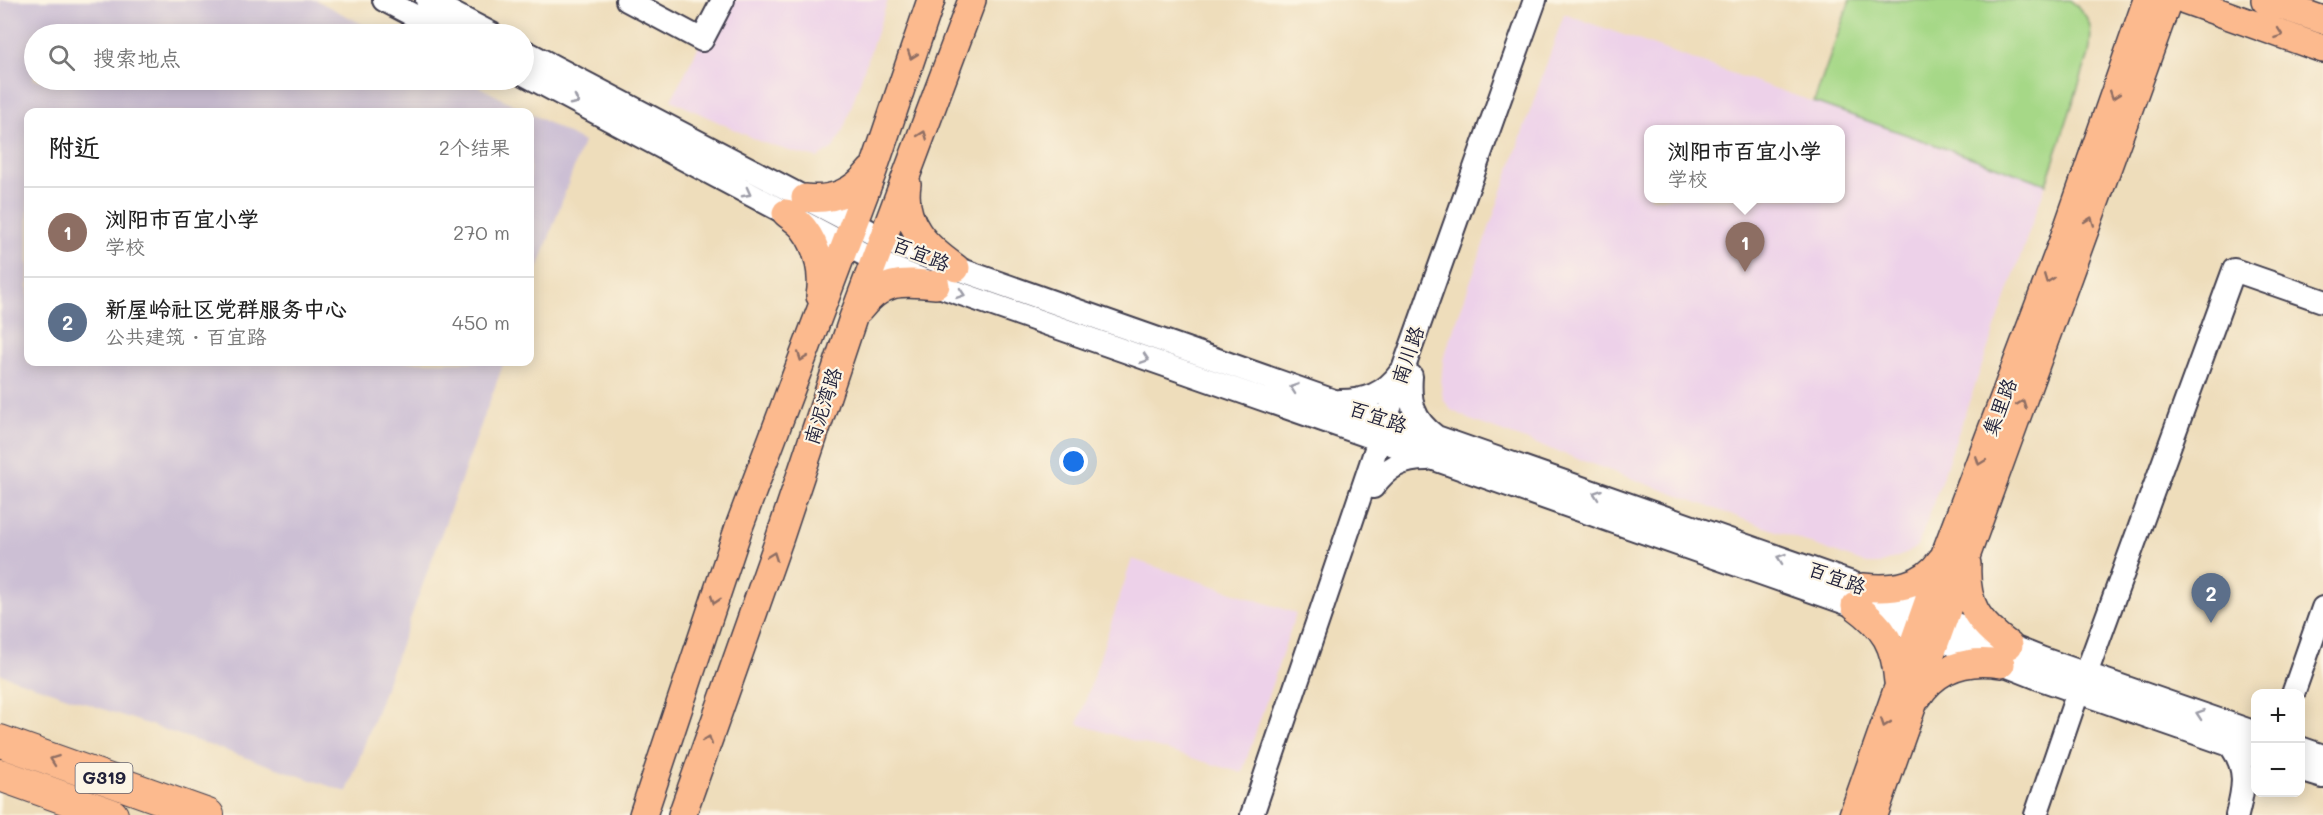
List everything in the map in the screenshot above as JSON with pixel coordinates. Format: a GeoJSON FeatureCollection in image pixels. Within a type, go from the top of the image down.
{"type":"FeatureCollection","features":[{"type":"Feature","properties":{"kind":"highway","name":"G319"},"geometry":{"type":"LineString","coordinates":[[0,741],[208,815]]}},
{"type":"Feature","properties":{"kind":"highway","name":"G319"},"geometry":{"type":"LineString","coordinates":[[0,775],[112,815]]}},
{"type":"Feature","properties":{"kind":"main road","name":"南泥湾路"},"geometry":{"type":"LineString","coordinates":[[643,815],[739,527],[875,166],[931,0]]}},
{"type":"Feature","properties":{"kind":"main road","name":"南泥湾路"},"geometry":{"type":"LineString","coordinates":[[681,815],[779,540],[850,324],[909,173],[972,0]]}},
{"type":"Feature","properties":{"kind":"main road"},"geometry":{"type":"LineString","coordinates":[[2124,0],[2140,51],[2183,15],[2197,13],[2236,18]]}},
{"type":"Feature","properties":{"kind":"main road","name":"集里路"},"geometry":{"type":"LineString","coordinates":[[2140,51],[2147,0]]}},
{"type":"Feature","properties":{"kind":"main road","name":"集里路"},"geometry":{"type":"LineString","coordinates":[[1853,815],[1905,695],[2063,241],[2140,51],[2168,0]]}},
{"type":"Feature","properties":{"kind":"main road"},"geometry":{"type":"LineString","coordinates":[[2185,0],[2323,49]]}},
{"type":"Feature","properties":{"kind":"main road"},"geometry":{"type":"LineString","coordinates":[[2265,0],[2323,20]]}},
{"type":"Feature","properties":{"kind":"main road"},"geometry":{"type":"LineString","coordinates":[[818,313],[821,289],[817,256],[796,206],[818,199],[843,195],[855,187],[875,166]]}},
{"type":"Feature","properties":{"kind":"main road"},"geometry":{"type":"LineString","coordinates":[[850,324],[860,309],[883,287],[896,283],[946,277],[930,249],[915,231],[907,206],[906,189],[909,173]]}},
{"type":"Feature","properties":{"kind":"main road"},"geometry":{"type":"LineString","coordinates":[[1957,551],[1970,600],[1976,613],[2005,655],[1948,669],[1922,690],[1905,695],[1894,653],[1888,640],[1859,597],[1877,588],[1909,585],[1924,578],[1957,551]]}},
{"type":"Feature","properties":{"kind":"main road","name":"集里路"},"geometry":{"type":"LineString","coordinates":[[1875,815],[1905,695]]}},
{"type":"Feature","properties":{"kind":"main road"},"geometry":{"type":"LineString","coordinates":[[625,815],[660,764]]}},
{"type":"Feature","properties":{"kind":"main road"},"geometry":{"type":"LineString","coordinates":[[691,815],[696,772]]}},
{"type":"Feature","properties":{"kind":"street"},"geometry":{"type":"LineString","coordinates":[[384,0],[430,24]]}},
{"type":"Feature","properties":{"kind":"street"},"geometry":{"type":"LineString","coordinates":[[427,0],[473,24]]}},
{"type":"Feature","properties":{"kind":"street"},"geometry":{"type":"LineString","coordinates":[[627,0],[702,40],[723,0]]}},
{"type":"Feature","properties":{"kind":"street","name":"南川路"},"geometry":{"type":"LineString","coordinates":[[1252,815],[1535,0]]}},
{"type":"Feature","properties":{"kind":"street","name":"南川路"},"geometry":{"type":"LineString","coordinates":[[1407,373],[1546,0]]}},
{"type":"Feature","properties":{"kind":"street","name":"百宜路"},"geometry":{"type":"LineString","coordinates":[[534,57],[848,234],[946,277],[1383,443],[1859,597]]}},
{"type":"Feature","properties":{"kind":"street","name":"百宜路"},"geometry":{"type":"LineString","coordinates":[[534,79],[796,206]]}},
{"type":"Feature","properties":{"kind":"street"},"geometry":{"type":"LineString","coordinates":[[2036,815],[2082,683],[2234,270],[2323,301]]}},
{"type":"Feature","properties":{"kind":"street","name":"百宜路"},"geometry":{"type":"LineString","coordinates":[[946,277],[1330,400],[1438,438],[2082,683],[2251,752]]}},
{"type":"Feature","properties":{"kind":"street"},"geometry":{"type":"LineString","coordinates":[[1330,400],[1344,401],[1370,397],[1382,392],[1407,373],[1409,393],[1415,414],[1420,423],[1438,438]]}},
{"type":"Feature","properties":{"kind":"street"},"geometry":{"type":"LineString","coordinates":[[1328,423],[1350,441],[1357,452],[1367,488],[1399,463],[1408,460],[1430,459]]}},
{"type":"Feature","properties":{"kind":"street","name":"南川路"},"geometry":{"type":"LineString","coordinates":[[1263,815],[1367,488]]}},
{"type":"Feature","properties":{"kind":"street"},"geometry":{"type":"LineString","coordinates":[[2294,689],[2323,608]]}},
{"type":"Feature","properties":{"kind":"street","name":"百宜路"},"geometry":{"type":"LineString","coordinates":[[2082,683],[2251,732]]}},
{"type":"Feature","properties":{"kind":"street"},"geometry":{"type":"LineString","coordinates":[[2230,745],[2239,757],[2243,769],[2243,790],[2236,815]]}},
{"type":"Feature","properties":{"kind":"street"},"geometry":{"type":"LineString","coordinates":[[2305,763],[2323,756]]}},
{"type":"Feature","properties":{"kind":"street"},"geometry":{"type":"LineString","coordinates":[[2305,767],[2323,777]]}},
{"type":"Feature","properties":{"kind":"street"},"geometry":{"type":"LineString","coordinates":[[2245,815],[2253,797]]}},
{"type":"Feature","properties":{"kind":"shaded area"},"geometry":{"type":"Polygon","coordinates":[[[0,0],[316,0],[362,24],[24,24],[24,90],[485,90],[520,108],[24,108],[24,366],[503,366],[347,792],[0,674],[0,0]]]}},
{"type":"Feature","properties":{"kind":"shaded area"},"geometry":{"type":"Polygon","coordinates":[[[723,0],[888,0],[843,131],[833,148],[818,158],[793,152],[761,142],[671,100],[723,0]]]}},
{"type":"Feature","properties":{"kind":"shaded area"},"geometry":{"type":"Polygon","coordinates":[[[1564,14],[2046,184],[1922,535],[1917,546],[1908,553],[1879,564],[1867,564],[1473,421],[1451,410],[1443,399],[1441,385],[1443,360],[1564,14]]]}},
{"type":"Feature","properties":{"kind":"shaded area"},"geometry":{"type":"Polygon","coordinates":[[[534,115],[583,142],[534,280],[534,115]]]}},
{"type":"Feature","properties":{"kind":"shaded area"},"geometry":{"type":"Polygon","coordinates":[[[1132,559],[1296,613],[1242,773],[1078,724],[1132,559]]]}},
{"type":"Feature","properties":{"kind":"green space"},"geometry":{"type":"Polygon","coordinates":[[[1850,0],[2070,0],[2077,6],[2087,18],[2091,30],[2089,54],[2046,184],[1814,102],[1850,0]]]}},
{"type":"Feature","properties":{"kind":"place","name":"浏阳市百宜小学"},"geometry":{"type":"Point","coordinates":[1745,272]}},
{"type":"Feature","properties":{"kind":"place","name":"新屋岭社区党群服务中心"},"geometry":{"type":"Point","coordinates":[2211,623]}}]}
